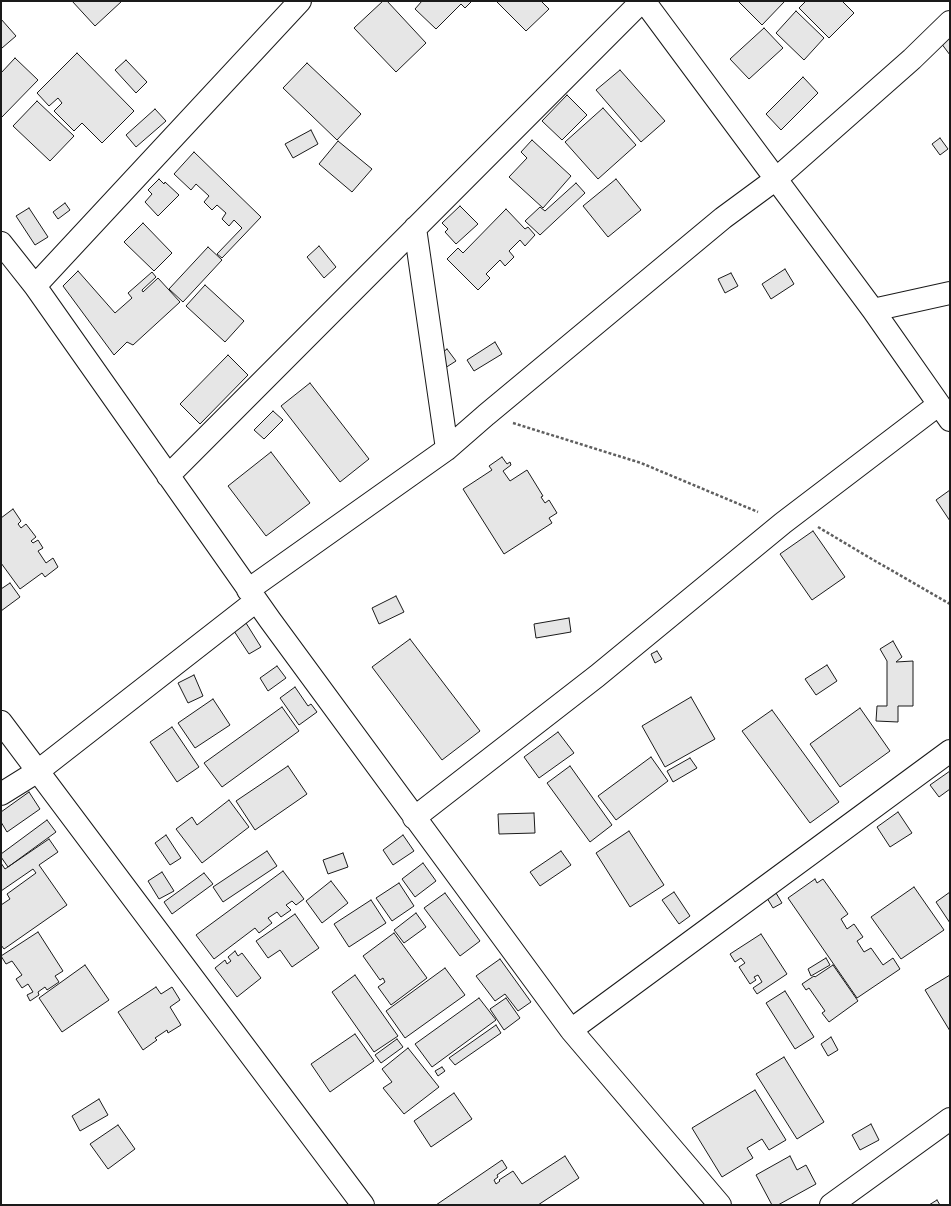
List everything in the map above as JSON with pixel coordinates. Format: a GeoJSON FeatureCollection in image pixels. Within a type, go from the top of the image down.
{"type":"FeatureCollection","features":[{"type":"Feature","properties":{"kind":"street"},"geometry":{"type":"LineString","coordinates":[[35,286],[300,1]]}},
{"type":"Feature","properties":{"kind":"street"},"geometry":{"type":"LineString","coordinates":[[168,476],[643,1],[873,310],[944,413],[783,523],[597,676],[414,818]]}},
{"type":"Feature","properties":{"kind":"street"},"geometry":{"type":"LineString","coordinates":[[1,794],[38,770],[252,595],[447,449],[723,218],[776,179],[912,59],[950,22]]}},
{"type":"Feature","properties":{"kind":"street"},"geometry":{"type":"LineString","coordinates":[[415,228],[447,449]]}},
{"type":"Feature","properties":{"kind":"street"},"geometry":{"type":"LineString","coordinates":[[1,243],[35,286],[252,595],[414,818],[571,1030],[720,1205]]}},
{"type":"Feature","properties":{"kind":"street"},"geometry":{"type":"LineString","coordinates":[[873,310],[950,293]]}},
{"type":"Feature","properties":{"kind":"street"},"geometry":{"type":"LineString","coordinates":[[1,722],[363,1205]]}},
{"type":"Feature","properties":{"kind":"street"},"geometry":{"type":"LineString","coordinates":[[571,1030],[950,751]]}},
{"type":"Feature","properties":{"kind":"street"},"geometry":{"type":"LineString","coordinates":[[831,1205],[950,1119]]}},
{"type":"Feature","properties":{"kind":"path"},"geometry":{"type":"LineString","coordinates":[[486,415],[641,463],[783,523],[810,522],[950,604]]}},
{"type":"Feature","properties":{"kind":"building"},"geometry":{"type":"Polygon","coordinates":[[[72,1],[122,1],[95,26],[72,1]]]}},
{"type":"Feature","properties":{"kind":"building"},"geometry":{"type":"Polygon","coordinates":[[[383,1],[387,1],[426,43],[396,72],[354,28],[383,1]]]}},
{"type":"Feature","properties":{"kind":"building"},"geometry":{"type":"Polygon","coordinates":[[[422,1],[472,1],[465,8],[461,4],[436,29],[415,9],[422,1]]]}},
{"type":"Feature","properties":{"kind":"building"},"geometry":{"type":"Polygon","coordinates":[[[496,1],[541,1],[549,9],[526,31],[496,1]]]}},
{"type":"Feature","properties":{"kind":"building"},"geometry":{"type":"Polygon","coordinates":[[[738,1],[785,1],[762,25],[738,1]]]}},
{"type":"Feature","properties":{"kind":"building"},"geometry":{"type":"Polygon","coordinates":[[[806,1],[842,1],[854,13],[829,38],[799,8],[806,1]]]}},
{"type":"Feature","properties":{"kind":"building"},"geometry":{"type":"Polygon","coordinates":[[[796,11],[824,38],[804,60],[776,33],[796,11]]]}},
{"type":"Feature","properties":{"kind":"building"},"geometry":{"type":"Polygon","coordinates":[[[1,19],[16,36],[2,48],[1,46],[1,19]]]}},
{"type":"Feature","properties":{"kind":"building"},"geometry":{"type":"Polygon","coordinates":[[[764,28],[783,48],[749,79],[730,59],[764,28]]]}},
{"type":"Feature","properties":{"kind":"building"},"geometry":{"type":"Polygon","coordinates":[[[950,36],[950,55],[941,43],[950,36]]]}},
{"type":"Feature","properties":{"kind":"building"},"geometry":{"type":"Polygon","coordinates":[[[77,53],[134,111],[102,143],[82,123],[74,131],[54,111],[62,103],[58,98],[49,106],[37,93],[77,53]]]}},
{"type":"Feature","properties":{"kind":"building"},"geometry":{"type":"Polygon","coordinates":[[[15,58],[38,80],[1,118],[1,73],[15,58]]]}},
{"type":"Feature","properties":{"kind":"building"},"geometry":{"type":"Polygon","coordinates":[[[126,60],[147,82],[136,93],[115,70],[126,60]]]}},
{"type":"Feature","properties":{"kind":"building"},"geometry":{"type":"Polygon","coordinates":[[[307,63],[361,114],[337,140],[283,88],[307,63]]]}},
{"type":"Feature","properties":{"kind":"building"},"geometry":{"type":"Polygon","coordinates":[[[620,70],[665,121],[641,142],[596,90],[620,70]]]}},
{"type":"Feature","properties":{"kind":"building"},"geometry":{"type":"Polygon","coordinates":[[[803,77],[818,93],[781,130],[766,114],[803,77]]]}},
{"type":"Feature","properties":{"kind":"building"},"geometry":{"type":"Polygon","coordinates":[[[567,95],[587,115],[562,140],[542,121],[567,95]]]}},
{"type":"Feature","properties":{"kind":"building"},"geometry":{"type":"Polygon","coordinates":[[[37,101],[74,136],[50,161],[13,126],[37,101]]]}},
{"type":"Feature","properties":{"kind":"building"},"geometry":{"type":"Polygon","coordinates":[[[603,108],[636,145],[598,179],[565,142],[603,108]]]}},
{"type":"Feature","properties":{"kind":"building"},"geometry":{"type":"Polygon","coordinates":[[[155,109],[166,121],[136,147],[126,135],[155,109]]]}},
{"type":"Feature","properties":{"kind":"building"},"geometry":{"type":"Polygon","coordinates":[[[311,130],[318,144],[293,158],[285,144],[311,130]]]}},
{"type":"Feature","properties":{"kind":"building"},"geometry":{"type":"Polygon","coordinates":[[[940,138],[948,149],[940,155],[932,144],[940,138]]]}},
{"type":"Feature","properties":{"kind":"building"},"geometry":{"type":"Polygon","coordinates":[[[532,140],[571,176],[543,208],[509,177],[527,158],[521,152],[532,140]]]}},
{"type":"Feature","properties":{"kind":"building"},"geometry":{"type":"Polygon","coordinates":[[[338,141],[372,169],[352,192],[319,164],[338,141]]]}},
{"type":"Feature","properties":{"kind":"building"},"geometry":{"type":"Polygon","coordinates":[[[194,152],[261,217],[222,258],[217,254],[242,228],[234,220],[229,226],[222,219],[226,213],[217,205],[212,210],[204,202],[209,196],[196,184],[191,190],[174,174],[194,152]]]}},
{"type":"Feature","properties":{"kind":"building"},"geometry":{"type":"Polygon","coordinates":[[[159,179],[164,184],[165,182],[179,195],[158,216],[145,202],[152,194],[148,190],[159,179]]]}},
{"type":"Feature","properties":{"kind":"building"},"geometry":{"type":"Polygon","coordinates":[[[616,179],[641,210],[608,237],[583,206],[616,179]]]}},
{"type":"Feature","properties":{"kind":"building"},"geometry":{"type":"Polygon","coordinates":[[[576,183],[585,193],[540,235],[525,221],[540,207],[545,211],[576,183]]]}},
{"type":"Feature","properties":{"kind":"building"},"geometry":{"type":"Polygon","coordinates":[[[65,203],[70,210],[58,219],[53,212],[65,203]]]}},
{"type":"Feature","properties":{"kind":"building"},"geometry":{"type":"Polygon","coordinates":[[[460,206],[478,224],[456,244],[445,232],[448,229],[442,223],[460,206]]]}},
{"type":"Feature","properties":{"kind":"building"},"geometry":{"type":"Polygon","coordinates":[[[29,208],[48,237],[35,245],[16,216],[29,208]]]}},
{"type":"Feature","properties":{"kind":"building"},"geometry":{"type":"Polygon","coordinates":[[[506,209],[525,229],[528,227],[535,235],[525,246],[520,240],[509,251],[514,257],[505,266],[500,260],[486,274],[490,278],[478,290],[447,259],[458,248],[463,253],[506,209]]]}},
{"type":"Feature","properties":{"kind":"building"},"geometry":{"type":"Polygon","coordinates":[[[143,223],[172,253],[154,271],[124,242],[143,223]]]}},
{"type":"Feature","properties":{"kind":"building"},"geometry":{"type":"Polygon","coordinates":[[[319,246],[336,267],[324,278],[307,257],[319,246]]]}},
{"type":"Feature","properties":{"kind":"building"},"geometry":{"type":"Polygon","coordinates":[[[208,247],[222,260],[183,302],[169,289],[208,247]]]}},
{"type":"Feature","properties":{"kind":"building"},"geometry":{"type":"Polygon","coordinates":[[[785,269],[794,284],[771,299],[762,284],[785,269]]]}},
{"type":"Feature","properties":{"kind":"building"},"geometry":{"type":"Polygon","coordinates":[[[78,271],[115,313],[132,298],[128,293],[152,272],[156,277],[142,290],[143,292],[158,278],[180,302],[133,345],[127,342],[114,355],[63,286],[78,271]]]}},
{"type":"Feature","properties":{"kind":"building"},"geometry":{"type":"Polygon","coordinates":[[[731,273],[738,286],[725,293],[718,279],[731,273]]]}},
{"type":"Feature","properties":{"kind":"building"},"geometry":{"type":"Polygon","coordinates":[[[205,285],[244,321],[225,342],[186,306],[205,285]]]}},
{"type":"Feature","properties":{"kind":"building"},"geometry":{"type":"Polygon","coordinates":[[[495,342],[502,354],[474,371],[467,360],[495,342]]]}},
{"type":"Feature","properties":{"kind":"building"},"geometry":{"type":"Polygon","coordinates":[[[447,349],[456,361],[445,368],[437,357],[447,349]]]}},
{"type":"Feature","properties":{"kind":"building"},"geometry":{"type":"Polygon","coordinates":[[[228,355],[248,375],[200,424],[180,404],[228,355]]]}},
{"type":"Feature","properties":{"kind":"building"},"geometry":{"type":"Polygon","coordinates":[[[310,383],[369,459],[340,482],[281,406],[310,383]]]}},
{"type":"Feature","properties":{"kind":"building"},"geometry":{"type":"Polygon","coordinates":[[[273,411],[283,420],[264,439],[254,430],[273,411]]]}},
{"type":"Feature","properties":{"kind":"building"},"geometry":{"type":"Polygon","coordinates":[[[271,452],[310,503],[266,536],[228,486],[271,452]]]}},
{"type":"Feature","properties":{"kind":"building"},"geometry":{"type":"Polygon","coordinates":[[[502,457],[507,464],[510,462],[511,465],[503,471],[510,481],[527,470],[543,496],[541,497],[545,503],[549,500],[557,513],[549,518],[552,523],[504,554],[463,489],[492,470],[489,466],[502,457]]]}},
{"type":"Feature","properties":{"kind":"building"},"geometry":{"type":"Polygon","coordinates":[[[950,490],[950,521],[936,500],[950,490]]]}},
{"type":"Feature","properties":{"kind":"building"},"geometry":{"type":"Polygon","coordinates":[[[13,509],[21,521],[18,524],[21,528],[26,524],[36,537],[31,541],[33,543],[38,540],[43,548],[38,551],[46,563],[53,558],[58,567],[45,577],[42,573],[20,589],[1,563],[1,518],[13,509]]]}},
{"type":"Feature","properties":{"kind":"building"},"geometry":{"type":"Polygon","coordinates":[[[813,531],[845,577],[812,600],[780,554],[813,531]]]}},
{"type":"Feature","properties":{"kind":"building"},"geometry":{"type":"Polygon","coordinates":[[[10,583],[20,597],[1,611],[1,589],[10,583]]]}},
{"type":"Feature","properties":{"kind":"building"},"geometry":{"type":"Polygon","coordinates":[[[396,596],[404,612],[379,624],[372,608],[396,596]]]}},
{"type":"Feature","properties":{"kind":"building"},"geometry":{"type":"Polygon","coordinates":[[[569,618],[571,632],[536,638],[534,624],[569,618]]]}},
{"type":"Feature","properties":{"kind":"building"},"geometry":{"type":"Polygon","coordinates":[[[246,623],[261,647],[249,654],[234,631],[246,623]]]}},
{"type":"Feature","properties":{"kind":"building"},"geometry":{"type":"Polygon","coordinates":[[[410,639],[480,731],[442,760],[372,667],[410,639]]]}},
{"type":"Feature","properties":{"kind":"building"},"geometry":{"type":"Polygon","coordinates":[[[893,641],[902,657],[896,662],[913,661],[913,706],[898,706],[898,722],[876,721],[877,706],[887,706],[887,661],[880,649],[893,641]]]}},
{"type":"Feature","properties":{"kind":"building"},"geometry":{"type":"Polygon","coordinates":[[[657,651],[662,659],[655,663],[651,654],[657,651]]]}},
{"type":"Feature","properties":{"kind":"building"},"geometry":{"type":"Polygon","coordinates":[[[827,665],[837,681],[816,695],[805,679],[827,665]]]}},
{"type":"Feature","properties":{"kind":"building"},"geometry":{"type":"Polygon","coordinates":[[[277,666],[286,678],[268,691],[260,678],[277,666]]]}},
{"type":"Feature","properties":{"kind":"building"},"geometry":{"type":"Polygon","coordinates":[[[194,675],[203,696],[188,703],[178,683],[194,675]]]}},
{"type":"Feature","properties":{"kind":"building"},"geometry":{"type":"Polygon","coordinates":[[[295,687],[308,706],[311,704],[317,712],[299,725],[280,698],[295,687]]]}},
{"type":"Feature","properties":{"kind":"building"},"geometry":{"type":"Polygon","coordinates":[[[691,697],[715,739],[665,767],[642,726],[691,697]]]}},
{"type":"Feature","properties":{"kind":"building"},"geometry":{"type":"Polygon","coordinates":[[[213,699],[230,725],[195,748],[178,723],[213,699]]]}},
{"type":"Feature","properties":{"kind":"building"},"geometry":{"type":"Polygon","coordinates":[[[282,707],[299,731],[222,787],[204,763],[282,707]]]}},
{"type":"Feature","properties":{"kind":"building"},"geometry":{"type":"Polygon","coordinates":[[[860,708],[890,751],[840,787],[810,744],[860,708]]]}},
{"type":"Feature","properties":{"kind":"building"},"geometry":{"type":"Polygon","coordinates":[[[772,710],[839,802],[810,823],[742,731],[772,710]]]}},
{"type":"Feature","properties":{"kind":"building"},"geometry":{"type":"Polygon","coordinates":[[[172,727],[199,767],[177,782],[150,742],[172,727]]]}},
{"type":"Feature","properties":{"kind":"building"},"geometry":{"type":"Polygon","coordinates":[[[558,732],[574,753],[539,778],[524,757],[558,732]]]}},
{"type":"Feature","properties":{"kind":"building"},"geometry":{"type":"Polygon","coordinates":[[[651,757],[668,781],[616,820],[598,796],[651,757]]]}},
{"type":"Feature","properties":{"kind":"building"},"geometry":{"type":"Polygon","coordinates":[[[690,758],[697,768],[673,782],[667,771],[690,758]]]}},
{"type":"Feature","properties":{"kind":"building"},"geometry":{"type":"Polygon","coordinates":[[[288,766],[307,794],[255,830],[236,801],[288,766]]]}},
{"type":"Feature","properties":{"kind":"building"},"geometry":{"type":"Polygon","coordinates":[[[570,766],[612,825],[590,842],[547,783],[570,766]]]}},
{"type":"Feature","properties":{"kind":"building"},"geometry":{"type":"Polygon","coordinates":[[[950,771],[950,789],[939,797],[930,785],[950,771]]]}},
{"type":"Feature","properties":{"kind":"building"},"geometry":{"type":"Polygon","coordinates":[[[29,792],[40,809],[7,832],[1,822],[1,812],[29,792]]]}},
{"type":"Feature","properties":{"kind":"building"},"geometry":{"type":"Polygon","coordinates":[[[229,800],[249,827],[202,863],[176,829],[192,817],[197,825],[229,800]]]}},
{"type":"Feature","properties":{"kind":"building"},"geometry":{"type":"Polygon","coordinates":[[[898,812],[912,833],[890,847],[877,827],[898,812]]]}},
{"type":"Feature","properties":{"kind":"building"},"geometry":{"type":"Polygon","coordinates":[[[534,813],[535,833],[499,834],[498,814],[534,813]]]}},
{"type":"Feature","properties":{"kind":"building"},"geometry":{"type":"Polygon","coordinates":[[[47,820],[56,832],[8,867],[1,857],[1,854],[47,820]]]}},
{"type":"Feature","properties":{"kind":"building"},"geometry":{"type":"Polygon","coordinates":[[[629,831],[664,885],[630,907],[596,853],[629,831]]]}},
{"type":"Feature","properties":{"kind":"building"},"geometry":{"type":"Polygon","coordinates":[[[166,835],[181,858],[170,865],[155,843],[166,835]]]}},
{"type":"Feature","properties":{"kind":"building"},"geometry":{"type":"Polygon","coordinates":[[[403,835],[414,851],[393,865],[383,850],[403,835]]]}},
{"type":"Feature","properties":{"kind":"building"},"geometry":{"type":"Polygon","coordinates":[[[49,839],[58,852],[39,865],[67,905],[4,949],[1,945],[1,905],[10,899],[7,894],[36,873],[33,869],[1,891],[1,863],[5,869],[49,839]]]}},
{"type":"Feature","properties":{"kind":"building"},"geometry":{"type":"Polygon","coordinates":[[[267,851],[277,866],[223,902],[213,887],[267,851]]]}},
{"type":"Feature","properties":{"kind":"building"},"geometry":{"type":"Polygon","coordinates":[[[561,851],[571,865],[540,886],[530,872],[561,851]]]}},
{"type":"Feature","properties":{"kind":"building"},"geometry":{"type":"Polygon","coordinates":[[[343,853],[348,867],[328,874],[323,860],[343,853]]]}},
{"type":"Feature","properties":{"kind":"building"},"geometry":{"type":"Polygon","coordinates":[[[423,863],[436,881],[415,897],[402,879],[423,863]]]}},
{"type":"Feature","properties":{"kind":"building"},"geometry":{"type":"Polygon","coordinates":[[[283,871],[304,899],[296,905],[292,901],[286,905],[291,910],[281,917],[277,912],[268,918],[272,923],[259,933],[255,928],[214,959],[196,935],[283,871]]]}},
{"type":"Feature","properties":{"kind":"building"},"geometry":{"type":"Polygon","coordinates":[[[162,872],[174,891],[159,899],[148,881],[162,872]]]}},
{"type":"Feature","properties":{"kind":"building"},"geometry":{"type":"Polygon","coordinates":[[[204,873],[213,884],[172,914],[164,902],[204,873]]]}},
{"type":"Feature","properties":{"kind":"building"},"geometry":{"type":"Polygon","coordinates":[[[815,879],[817,883],[823,879],[848,914],[841,919],[847,929],[854,924],[863,937],[857,941],[864,952],[871,948],[883,965],[893,958],[900,969],[857,998],[788,898],[815,879]]]}},
{"type":"Feature","properties":{"kind":"building"},"geometry":{"type":"Polygon","coordinates":[[[331,881],[348,903],[322,923],[306,901],[331,881]]]}},
{"type":"Feature","properties":{"kind":"building"},"geometry":{"type":"Polygon","coordinates":[[[399,883],[414,906],[392,921],[376,898],[399,883]]]}},
{"type":"Feature","properties":{"kind":"building"},"geometry":{"type":"Polygon","coordinates":[[[914,887],[944,930],[901,959],[871,917],[914,887]]]}},
{"type":"Feature","properties":{"kind":"building"},"geometry":{"type":"Polygon","coordinates":[[[674,892],[690,916],[679,924],[662,900],[674,892]]]}},
{"type":"Feature","properties":{"kind":"building"},"geometry":{"type":"Polygon","coordinates":[[[950,892],[950,923],[936,902],[950,892]]]}},
{"type":"Feature","properties":{"kind":"building"},"geometry":{"type":"Polygon","coordinates":[[[445,893],[480,941],[460,956],[424,908],[445,893]]]}},
{"type":"Feature","properties":{"kind":"building"},"geometry":{"type":"Polygon","coordinates":[[[776,893],[782,903],[773,908],[767,898],[776,893]]]}},
{"type":"Feature","properties":{"kind":"building"},"geometry":{"type":"Polygon","coordinates":[[[371,900],[386,923],[349,947],[334,924],[371,900]]]}},
{"type":"Feature","properties":{"kind":"building"},"geometry":{"type":"Polygon","coordinates":[[[416,913],[426,927],[404,943],[394,930],[416,913]]]}},
{"type":"Feature","properties":{"kind":"building"},"geometry":{"type":"Polygon","coordinates":[[[295,914],[319,948],[292,967],[280,950],[268,958],[256,941],[295,914]]]}},
{"type":"Feature","properties":{"kind":"building"},"geometry":{"type":"Polygon","coordinates":[[[38,932],[63,971],[55,976],[59,982],[47,990],[45,987],[38,992],[39,995],[30,1001],[27,995],[33,992],[28,984],[22,988],[16,979],[22,975],[12,961],[6,964],[1,956],[38,932]]]}},
{"type":"Feature","properties":{"kind":"building"},"geometry":{"type":"Polygon","coordinates":[[[394,933],[427,978],[391,1005],[378,987],[385,982],[383,978],[380,980],[363,956],[394,933]]]}},
{"type":"Feature","properties":{"kind":"building"},"geometry":{"type":"Polygon","coordinates":[[[761,934],[787,974],[757,994],[753,988],[762,982],[758,975],[754,977],[756,980],[750,984],[739,967],[745,963],[741,958],[735,962],[730,954],[761,934]]]}},
{"type":"Feature","properties":{"kind":"building"},"geometry":{"type":"Polygon","coordinates":[[[235,951],[238,956],[242,953],[261,978],[237,997],[215,968],[225,960],[227,964],[231,961],[228,957],[235,951]]]}},
{"type":"Feature","properties":{"kind":"building"},"geometry":{"type":"Polygon","coordinates":[[[826,958],[830,965],[811,976],[808,969],[826,958]]]}},
{"type":"Feature","properties":{"kind":"building"},"geometry":{"type":"Polygon","coordinates":[[[500,959],[531,1002],[518,1011],[505,994],[495,1001],[476,976],[500,959]]]}},
{"type":"Feature","properties":{"kind":"building"},"geometry":{"type":"Polygon","coordinates":[[[85,965],[109,1000],[62,1032],[39,998],[85,965]]]}},
{"type":"Feature","properties":{"kind":"building"},"geometry":{"type":"Polygon","coordinates":[[[833,965],[858,1001],[829,1022],[822,1013],[825,1011],[809,988],[806,990],[802,984],[833,965]]]}},
{"type":"Feature","properties":{"kind":"building"},"geometry":{"type":"Polygon","coordinates":[[[445,968],[465,995],[405,1038],[386,1011],[445,968]]]}},
{"type":"Feature","properties":{"kind":"building"},"geometry":{"type":"Polygon","coordinates":[[[355,975],[398,1036],[374,1052],[332,992],[355,975]]]}},
{"type":"Feature","properties":{"kind":"building"},"geometry":{"type":"Polygon","coordinates":[[[950,975],[950,1031],[925,990],[950,975]]]}},
{"type":"Feature","properties":{"kind":"building"},"geometry":{"type":"Polygon","coordinates":[[[156,987],[161,994],[172,987],[180,1000],[170,1007],[181,1025],[168,1033],[167,1030],[155,1038],[157,1040],[143,1050],[118,1012],[156,987]]]}},
{"type":"Feature","properties":{"kind":"building"},"geometry":{"type":"Polygon","coordinates":[[[785,991],[814,1037],[795,1049],[766,1003],[785,991]]]}},
{"type":"Feature","properties":{"kind":"building"},"geometry":{"type":"Polygon","coordinates":[[[479,998],[496,1020],[432,1067],[415,1044],[479,998]]]}},
{"type":"Feature","properties":{"kind":"building"},"geometry":{"type":"Polygon","coordinates":[[[506,998],[520,1018],[504,1030],[490,1009],[506,998]]]}},
{"type":"Feature","properties":{"kind":"building"},"geometry":{"type":"Polygon","coordinates":[[[496,1025],[501,1033],[455,1065],[449,1058],[496,1025]]]}},
{"type":"Feature","properties":{"kind":"building"},"geometry":{"type":"Polygon","coordinates":[[[355,1034],[374,1061],[330,1092],[311,1064],[355,1034]]]}},
{"type":"Feature","properties":{"kind":"building"},"geometry":{"type":"Polygon","coordinates":[[[831,1037],[838,1050],[828,1056],[821,1044],[831,1037]]]}},
{"type":"Feature","properties":{"kind":"building"},"geometry":{"type":"Polygon","coordinates":[[[397,1039],[403,1047],[381,1063],[375,1055],[397,1039]]]}},
{"type":"Feature","properties":{"kind":"building"},"geometry":{"type":"Polygon","coordinates":[[[408,1048],[439,1087],[404,1114],[383,1088],[392,1082],[382,1069],[408,1048]]]}},
{"type":"Feature","properties":{"kind":"building"},"geometry":{"type":"Polygon","coordinates":[[[784,1057],[824,1122],[797,1139],[756,1074],[784,1057]]]}},
{"type":"Feature","properties":{"kind":"building"},"geometry":{"type":"Polygon","coordinates":[[[442,1067],[445,1071],[438,1076],[435,1071],[442,1067]]]}},
{"type":"Feature","properties":{"kind":"building"},"geometry":{"type":"Polygon","coordinates":[[[755,1090],[786,1140],[769,1150],[762,1139],[747,1148],[753,1158],[722,1177],[692,1128],[755,1090]]]}},
{"type":"Feature","properties":{"kind":"building"},"geometry":{"type":"Polygon","coordinates":[[[454,1093],[472,1119],[431,1147],[414,1121],[454,1093]]]}},
{"type":"Feature","properties":{"kind":"building"},"geometry":{"type":"Polygon","coordinates":[[[99,1099],[108,1115],[80,1131],[72,1116],[99,1099]]]}},
{"type":"Feature","properties":{"kind":"building"},"geometry":{"type":"Polygon","coordinates":[[[871,1124],[879,1140],[860,1150],[852,1135],[871,1124]]]}},
{"type":"Feature","properties":{"kind":"building"},"geometry":{"type":"Polygon","coordinates":[[[118,1125],[135,1149],[108,1169],[90,1144],[118,1125]]]}},
{"type":"Feature","properties":{"kind":"building"},"geometry":{"type":"Polygon","coordinates":[[[565,1156],[579,1178],[538,1205],[436,1205],[502,1160],[507,1168],[497,1175],[498,1177],[494,1180],[496,1184],[500,1181],[499,1180],[513,1171],[522,1184],[565,1156]]]}},
{"type":"Feature","properties":{"kind":"building"},"geometry":{"type":"Polygon","coordinates":[[[790,1156],[797,1170],[806,1165],[816,1184],[778,1205],[772,1205],[756,1175],[790,1156]]]}},
{"type":"Feature","properties":{"kind":"building"},"geometry":{"type":"Polygon","coordinates":[[[937,1200],[940,1205],[929,1205],[937,1200]]]}}]}
